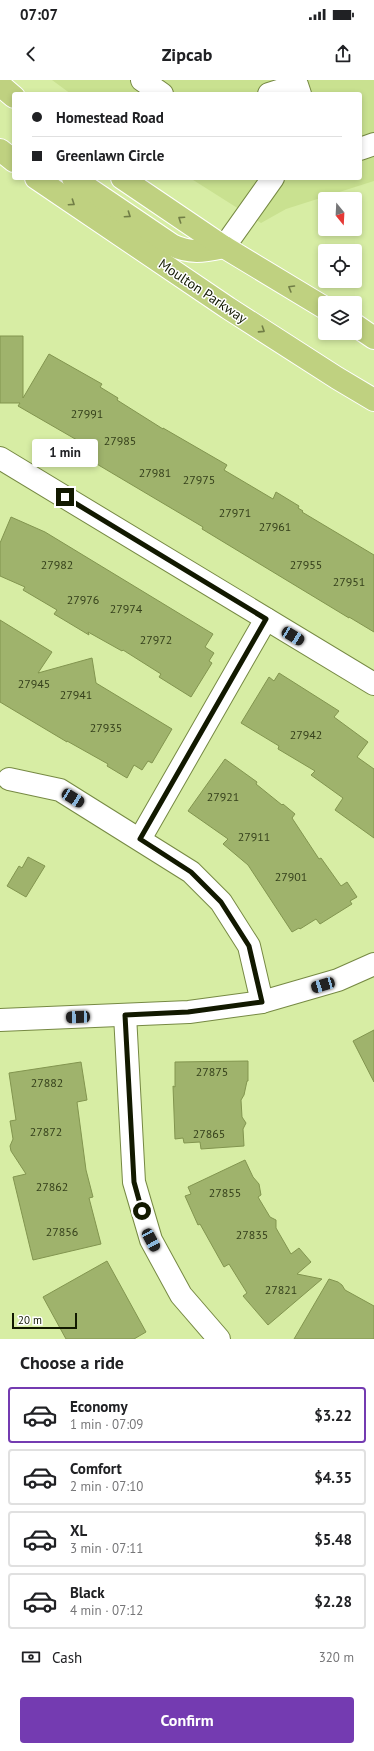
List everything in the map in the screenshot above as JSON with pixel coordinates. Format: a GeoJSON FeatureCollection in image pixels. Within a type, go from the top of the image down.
{"type":"FeatureCollection","features":[{"type":"Feature","properties":{"kind":"main road"},"geometry":{"type":"LineString","coordinates":[[0,85],[12,95]]}},
{"type":"Feature","properties":{"kind":"main road"},"geometry":{"type":"LineString","coordinates":[[0,150],[12,159]]}},
{"type":"Feature","properties":{"kind":"main road","name":"Moulton Parkway"},"geometry":{"type":"LineString","coordinates":[[43,180],[228,308],[374,400]]}},
{"type":"Feature","properties":{"kind":"main road"},"geometry":{"type":"LineString","coordinates":[[76,180],[172,245],[182,250],[200,251],[224,248]]}},
{"type":"Feature","properties":{"kind":"main road"},"geometry":{"type":"LineString","coordinates":[[125,180],[224,248],[318,304]]}},
{"type":"Feature","properties":{"kind":"main road"},"geometry":{"type":"LineString","coordinates":[[362,330],[374,338]]}},
{"type":"Feature","properties":{"kind":"street"},"geometry":{"type":"LineString","coordinates":[[142,80],[159,92]]}},
{"type":"Feature","properties":{"kind":"street"},"geometry":{"type":"LineString","coordinates":[[275,92],[297,85],[299,92]]}},
{"type":"Feature","properties":{"kind":"street"},"geometry":{"type":"LineString","coordinates":[[362,148],[374,144]]}},
{"type":"Feature","properties":{"kind":"street"},"geometry":{"type":"LineString","coordinates":[[224,248],[272,180]]}},
{"type":"Feature","properties":{"kind":"street"},"geometry":{"type":"LineString","coordinates":[[0,458],[374,684]]}},
{"type":"Feature","properties":{"kind":"street"},"geometry":{"type":"LineString","coordinates":[[140,839],[266,619]]}},
{"type":"Feature","properties":{"kind":"street"},"geometry":{"type":"LineString","coordinates":[[9,779],[60,790],[191,872],[221,902],[249,946],[262,1002]]}},
{"type":"Feature","properties":{"kind":"street"},"geometry":{"type":"LineString","coordinates":[[0,1020],[188,1012],[262,1002],[338,980],[374,964]]}},
{"type":"Feature","properties":{"kind":"street"},"geometry":{"type":"LineString","coordinates":[[125,1015],[134,1182],[151,1240],[181,1295],[219,1339]]}},
{"type":"Feature","properties":{"kind":"shaded area"},"geometry":{"type":"Polygon","coordinates":[[[52,80],[374,80],[374,181],[339,192],[318,192],[318,199],[286,209],[261,223],[193,180],[362,180],[362,92],[68,92],[52,80]]]}},
{"type":"Feature","properties":{"kind":"building"},"geometry":{"type":"Polygon","coordinates":[[[0,336],[23,336],[23,398],[49,354],[102,384],[100,387],[118,398],[117,400],[163,429],[227,465],[224,470],[273,499],[276,492],[299,506],[298,508],[303,511],[302,512],[374,555],[374,632],[202,529],[203,527],[90,460],[96,451],[18,406],[20,403],[0,403],[0,336]]]}},
{"type":"Feature","properties":{"kind":"building"},"geometry":{"type":"Polygon","coordinates":[[[11,517],[45,532],[213,634],[205,647],[214,653],[209,661],[212,663],[191,697],[159,677],[161,674],[123,650],[122,651],[88,632],[89,635],[54,614],[57,610],[23,590],[25,587],[0,576],[0,543],[11,517]]]}},
{"type":"Feature","properties":{"kind":"building"},"geometry":{"type":"Polygon","coordinates":[[[0,620],[52,652],[38,673],[92,658],[96,683],[172,729],[152,763],[148,761],[142,770],[134,765],[127,778],[107,766],[108,764],[67,742],[0,702],[0,620]]]}},
{"type":"Feature","properties":{"kind":"building"},"geometry":{"type":"Polygon","coordinates":[[[279,673],[339,711],[334,717],[368,742],[357,757],[374,769],[374,838],[335,810],[343,798],[311,775],[315,771],[278,749],[279,746],[241,723],[269,677],[274,681],[279,673]]]}},
{"type":"Feature","properties":{"kind":"building"},"geometry":{"type":"Polygon","coordinates":[[[225,759],[257,782],[256,784],[295,814],[292,818],[319,859],[321,858],[341,886],[347,882],[357,897],[350,901],[352,904],[320,924],[316,919],[292,932],[248,865],[223,844],[228,839],[188,811],[225,759]]]}},
{"type":"Feature","properties":{"kind":"building"},"geometry":{"type":"Polygon","coordinates":[[[28,857],[45,866],[26,897],[7,886],[19,866],[22,868],[28,857]]]}},
{"type":"Feature","properties":{"kind":"building"},"geometry":{"type":"Polygon","coordinates":[[[374,1030],[374,1082],[353,1041],[374,1030]]]}},
{"type":"Feature","properties":{"kind":"building"},"geometry":{"type":"Polygon","coordinates":[[[248,1061],[248,1081],[241,1100],[242,1117],[246,1123],[243,1129],[244,1146],[201,1149],[200,1142],[184,1143],[183,1138],[175,1139],[173,1086],[175,1087],[175,1062],[248,1061]]]}},
{"type":"Feature","properties":{"kind":"building"},"geometry":{"type":"Polygon","coordinates":[[[81,1062],[87,1100],[77,1102],[86,1170],[93,1197],[89,1198],[101,1244],[33,1260],[13,1177],[26,1174],[11,1151],[10,1146],[13,1139],[10,1121],[16,1120],[9,1073],[81,1062]]]}},
{"type":"Feature","properties":{"kind":"building"},"geometry":{"type":"Polygon","coordinates":[[[245,1160],[253,1177],[259,1184],[261,1195],[258,1197],[270,1217],[276,1220],[276,1228],[291,1254],[299,1248],[311,1262],[297,1274],[322,1279],[268,1325],[243,1296],[247,1293],[229,1264],[224,1267],[200,1224],[198,1225],[185,1196],[191,1194],[188,1187],[245,1160]]]}},
{"type":"Feature","properties":{"kind":"building"},"geometry":{"type":"Polygon","coordinates":[[[107,1261],[146,1332],[134,1339],[66,1339],[43,1297],[107,1261]]]}},
{"type":"Feature","properties":{"kind":"building"},"geometry":{"type":"Polygon","coordinates":[[[329,1279],[338,1282],[345,1290],[374,1306],[374,1339],[294,1339],[329,1279]]]}},
{"type":"Feature","properties":{"kind":"route"},"geometry":{"type":"LineString","coordinates":[[65,497],[266,619],[140,839],[191,872],[221,902],[249,946],[262,1002],[188,1012],[125,1015],[134,1182],[142,1211]]}}]}
